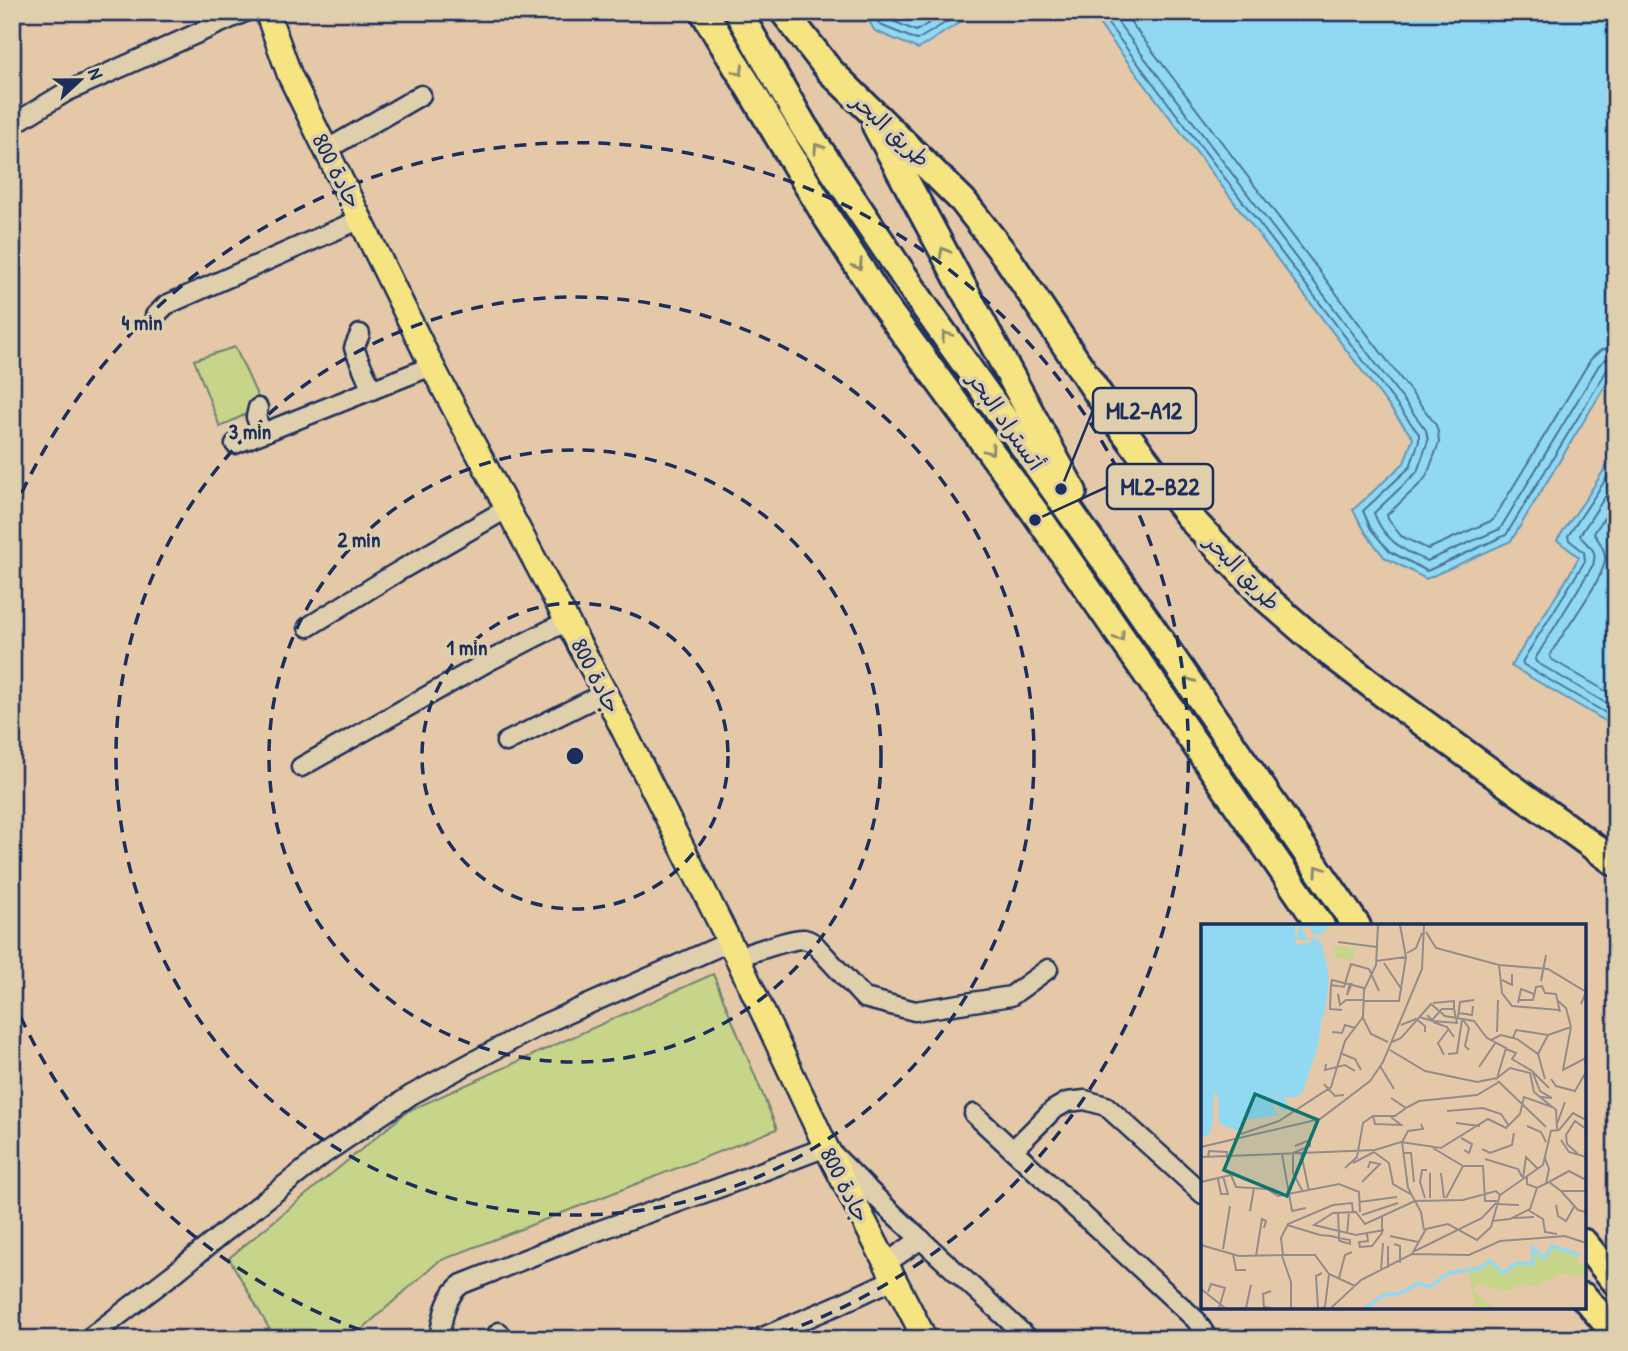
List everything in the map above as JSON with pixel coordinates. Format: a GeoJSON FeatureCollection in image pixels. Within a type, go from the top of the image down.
{"type":"FeatureCollection","features":[{"type":"Feature","properties":{"kind":"highway","name":"أتستراد البحر"},"geometry":{"type":"LineString","coordinates":[[704,12],[828,219],[885,307],[1034,511],[1320,924]]}},
{"type":"Feature","properties":{"kind":"highway","name":"أتستراد البحر"},"geometry":{"type":"LineString","coordinates":[[738,12],[804,127],[922,303],[1356,924]]}},
{"type":"Feature","properties":{"kind":"highway","name":"طريق البحر"},"geometry":{"type":"LineString","coordinates":[[784,12],[829,70],[963,201],[1008,259],[1115,419],[1163,483],[1193,521],[1267,599],[1321,646],[1385,695],[1616,863]]}},
{"type":"Feature","properties":{"kind":"highway"},"geometry":{"type":"LineString","coordinates":[[866,107],[1127,593]]}},
{"type":"Feature","properties":{"kind":"highway"},"geometry":{"type":"LineString","coordinates":[[1586,1244],[1616,1282]]}},
{"type":"Feature","properties":{"kind":"highway"},"geometry":{"type":"LineString","coordinates":[[1586,1299],[1616,1334]]}},
{"type":"Feature","properties":{"kind":"main road","name":"جادة 800"},"geometry":{"type":"LineString","coordinates":[[267,12],[290,76],[432,366],[605,693],[733,949],[826,1147],[925,1339]]}},
{"type":"Feature","properties":{"kind":"street"},"geometry":{"type":"LineString","coordinates":[[12,125],[66,92],[245,12]]}},
{"type":"Feature","properties":{"kind":"street"},"geometry":{"type":"LineString","coordinates":[[326,150],[421,95]]}},
{"type":"Feature","properties":{"kind":"street"},"geometry":{"type":"LineString","coordinates":[[155,316],[166,305],[361,219]]}},
{"type":"Feature","properties":{"kind":"street"},"geometry":{"type":"LineString","coordinates":[[360,334],[354,348],[372,390]]}},
{"type":"Feature","properties":{"kind":"street"},"geometry":{"type":"LineString","coordinates":[[234,444],[432,366]]}},
{"type":"Feature","properties":{"kind":"street"},"geometry":{"type":"LineString","coordinates":[[258,408],[256,417],[262,433]]}},
{"type":"Feature","properties":{"kind":"street"},"geometry":{"type":"LineString","coordinates":[[308,627],[508,508]]}},
{"type":"Feature","properties":{"kind":"street"},"geometry":{"type":"LineString","coordinates":[[301,767],[489,661],[568,621]]}},
{"type":"Feature","properties":{"kind":"street"},"geometry":{"type":"LineString","coordinates":[[506,742],[605,693]]}},
{"type":"Feature","properties":{"kind":"street"},"geometry":{"type":"LineString","coordinates":[[88,1339],[324,1154],[411,1095],[537,1027],[733,949],[799,939],[812,941],[864,998],[915,1011],[1011,996],[1048,969]]}},
{"type":"Feature","properties":{"kind":"street"},"geometry":{"type":"LineString","coordinates":[[1013,1150],[1053,1110],[1067,1102],[1085,1100],[1106,1106],[1201,1192]]}},
{"type":"Feature","properties":{"kind":"street"},"geometry":{"type":"LineString","coordinates":[[974,1114],[1196,1320],[1208,1339]]}},
{"type":"Feature","properties":{"kind":"street"},"geometry":{"type":"LineString","coordinates":[[439,1339],[449,1300],[453,1291],[462,1284],[578,1238],[826,1147],[888,1209],[1029,1339]]}},
{"type":"Feature","properties":{"kind":"street"},"geometry":{"type":"LineString","coordinates":[[758,1339],[838,1306],[889,1272],[920,1239]]}},
{"type":"Feature","properties":{"kind":"green space"},"geometry":{"type":"Polygon","coordinates":[[[235,347],[262,406],[220,427],[194,360],[235,347]]]}},
{"type":"Feature","properties":{"kind":"green space"},"geometry":{"type":"Polygon","coordinates":[[[713,974],[777,1129],[439,1261],[351,1339],[275,1339],[229,1258],[408,1111],[713,974]]]}},
{"type":"Feature","properties":{"kind":"water"},"geometry":{"type":"Polygon","coordinates":[[[863,12],[976,12],[918,49],[875,31],[863,12]]]}},
{"type":"Feature","properties":{"kind":"water"},"geometry":{"type":"Polygon","coordinates":[[[1090,12],[1616,12],[1616,368],[1511,541],[1426,579],[1384,557],[1353,510],[1404,463],[1413,438],[1090,12]]]}},
{"type":"Feature","properties":{"kind":"water"},"geometry":{"type":"Polygon","coordinates":[[[1616,451],[1616,727],[1511,666],[1579,557],[1557,540],[1616,451]]]}},
{"type":"Feature","properties":{"kind":"place","name":"ML2-A12"},"geometry":{"type":"Point","coordinates":[1061,489]}},
{"type":"Feature","properties":{"kind":"place","name":"ML2-B22"},"geometry":{"type":"Point","coordinates":[1035,520]}}]}
